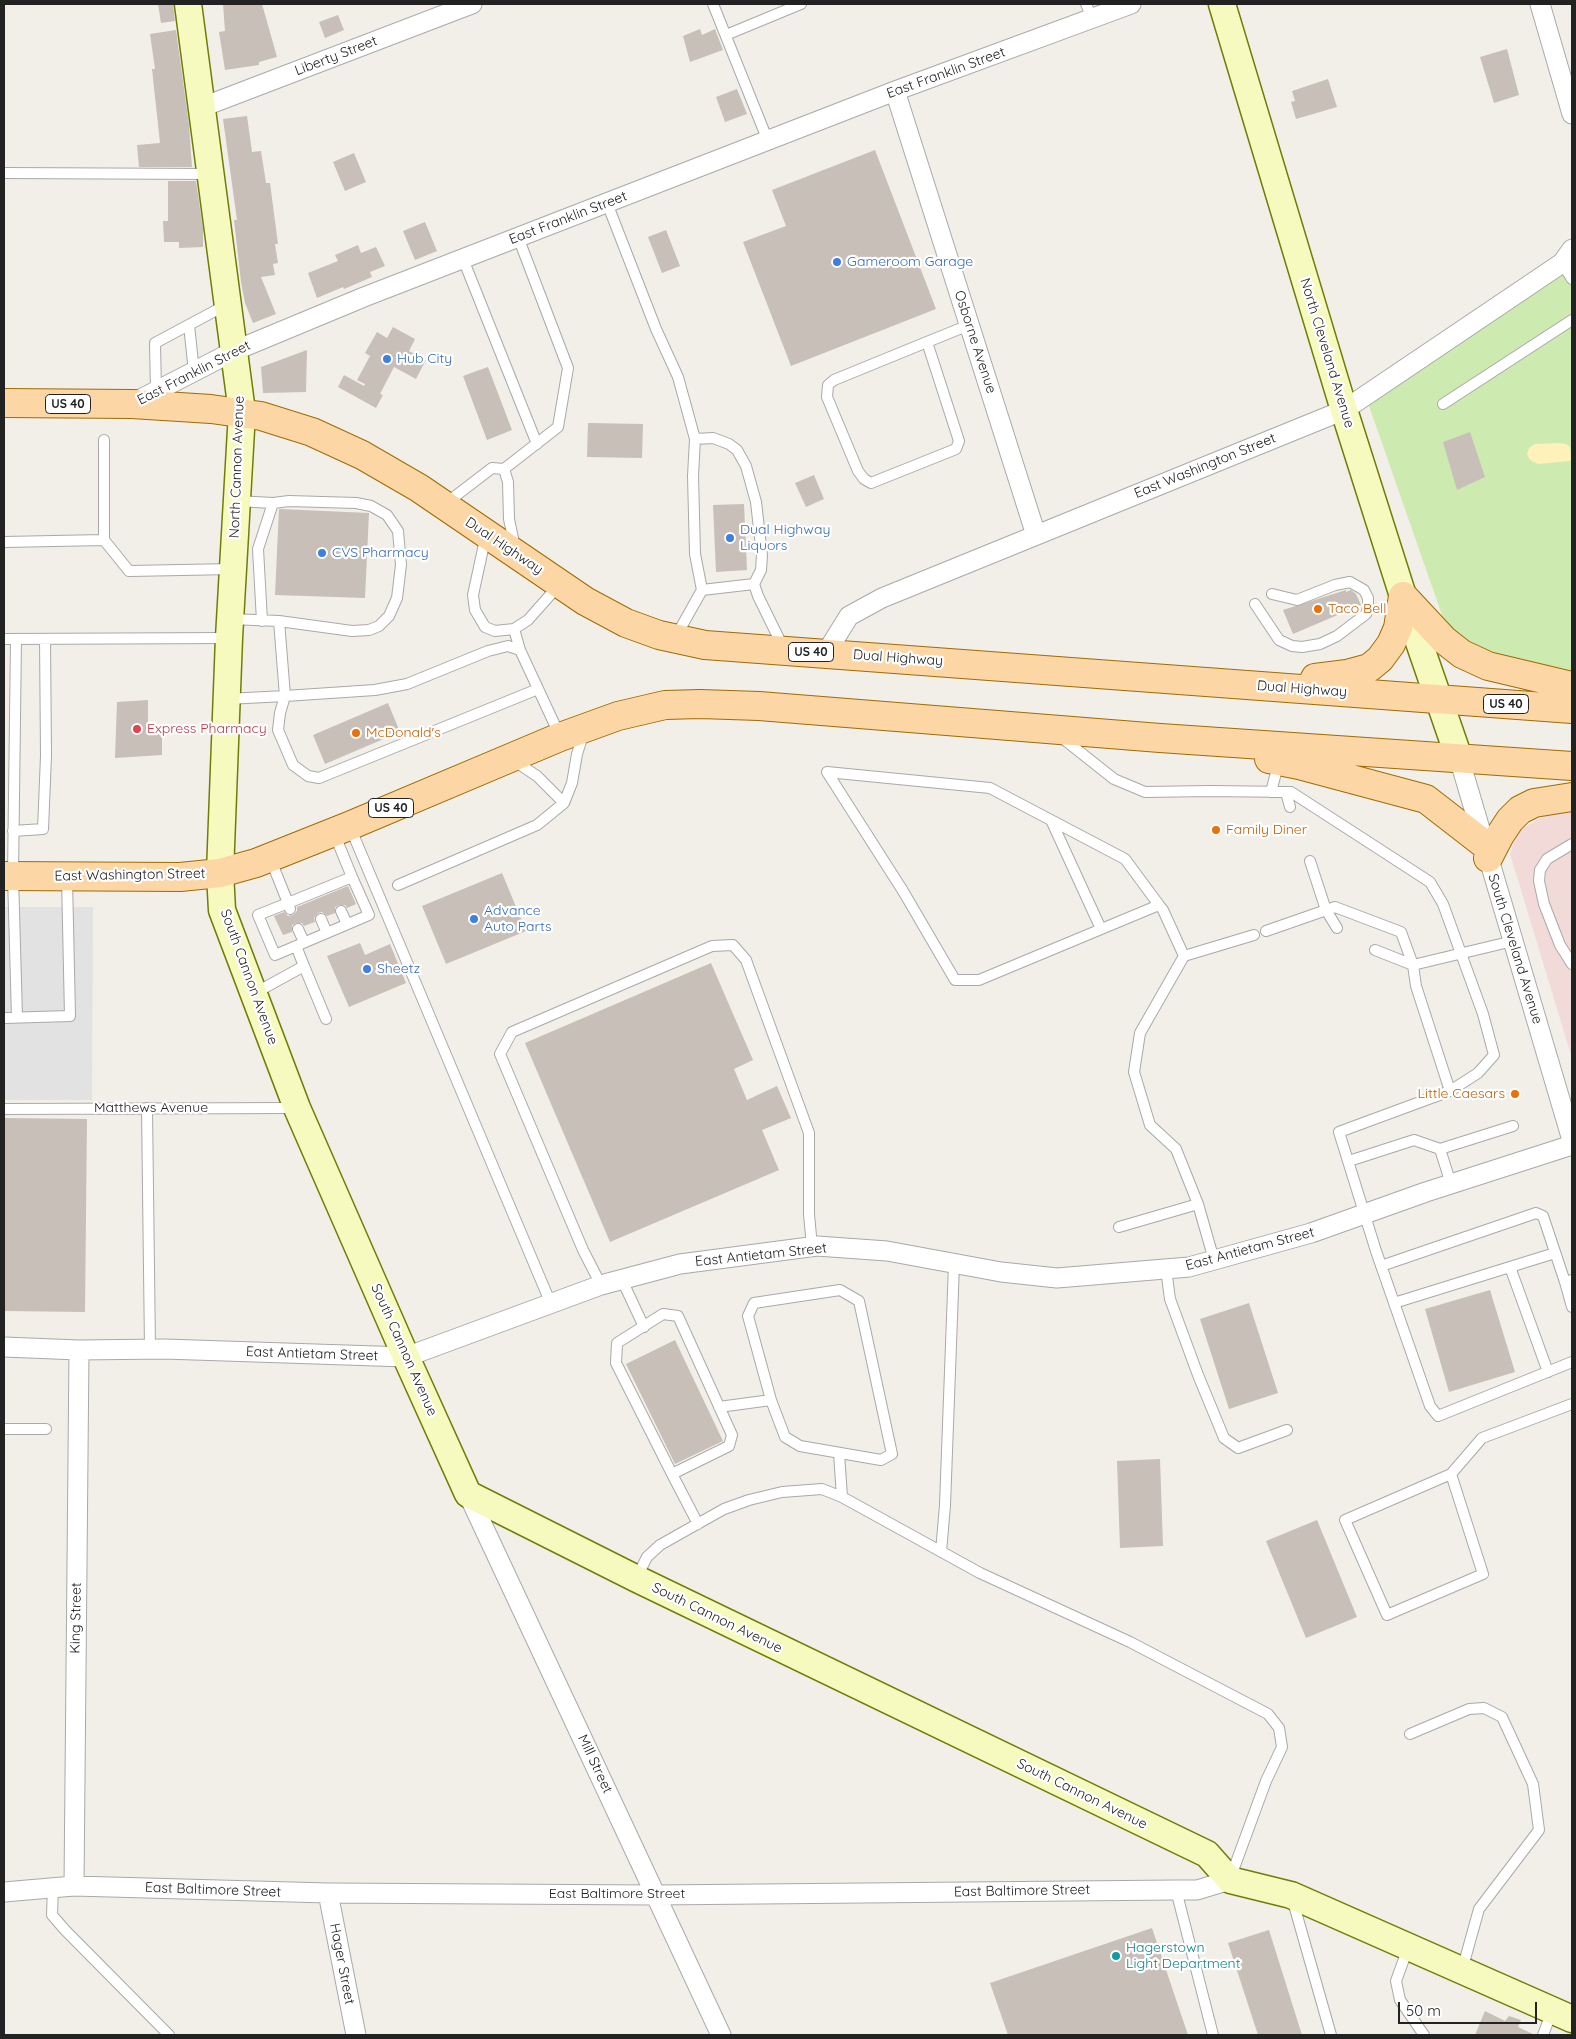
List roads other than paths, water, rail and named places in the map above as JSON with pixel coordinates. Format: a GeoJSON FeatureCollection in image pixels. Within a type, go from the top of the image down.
{"type":"FeatureCollection","features":[{"type":"Feature","properties":{"kind":"main road","name":"East Franklin Street"},"geometry":{"type":"LineString","coordinates":[[4,403],[132,404]]}},
{"type":"Feature","properties":{"kind":"main road","name":"Dual Highway"},"geometry":{"type":"LineString","coordinates":[[132,404],[242,412],[312,432],[362,455],[443,505],[585,601],[626,623],[675,639],[705,645],[1572,709]]}},
{"type":"Feature","properties":{"kind":"main road"},"geometry":{"type":"LineString","coordinates":[[1252,685],[1348,674],[1369,668],[1380,659],[1391,644],[1398,628],[1403,596]]}},
{"type":"Feature","properties":{"kind":"main road"},"geometry":{"type":"LineString","coordinates":[[1403,596],[1444,640],[1462,654],[1488,666],[1572,686]]}},
{"type":"Feature","properties":{"kind":"main road","name":"US 40"},"geometry":{"type":"LineString","coordinates":[[560,737],[618,716],[665,705],[700,704],[759,706],[1160,738],[1572,766]]}},
{"type":"Feature","properties":{"kind":"main road","name":"East Washington Street"},"geometry":{"type":"LineString","coordinates":[[8,876],[180,877],[220,873],[270,857],[342,829],[560,737]]}},
{"type":"Feature","properties":{"kind":"main road"},"geometry":{"type":"LineString","coordinates":[[1160,738],[1280,761],[1426,799],[1486,851],[1520,810],[1534,803],[1572,797]]}},
{"type":"Feature","properties":{"kind":"street","name":"North Cannon Avenue"},"geometry":{"type":"LineString","coordinates":[[188,4],[200,108],[242,412],[229,628],[220,873]]}},
{"type":"Feature","properties":{"kind":"street","name":"Liberty Street"},"geometry":{"type":"LineString","coordinates":[[200,108],[472,4]]}},
{"type":"Feature","properties":{"kind":"street","name":"East Franklin Street"},"geometry":{"type":"LineString","coordinates":[[132,404],[234,351],[463,259],[895,91],[1089,11],[1131,4]]}},
{"type":"Feature","properties":{"kind":"street","name":"North Cleveland Avenue"},"geometry":{"type":"LineString","coordinates":[[1222,4],[1344,410],[1403,596],[1458,758]]}},
{"type":"Feature","properties":{"kind":"street"},"geometry":{"type":"LineString","coordinates":[[1540,4],[1572,114]]}},
{"type":"Feature","properties":{"kind":"street","name":"Osborne Avenue"},"geometry":{"type":"LineString","coordinates":[[895,91],[1036,534]]}},
{"type":"Feature","properties":{"kind":"street","name":"East Washington Street"},"geometry":{"type":"LineString","coordinates":[[826,653],[849,616],[882,598],[1344,410],[1567,256]]}},
{"type":"Feature","properties":{"kind":"street","name":"South Cleveland Avenue"},"geometry":{"type":"LineString","coordinates":[[1458,758],[1572,1140]]}},
{"type":"Feature","properties":{"kind":"street","name":"South Cannon Avenue"},"geometry":{"type":"LineString","coordinates":[[220,873],[222,910],[297,1108],[468,1494],[636,1579],[1207,1854],[1230,1880]]}},
{"type":"Feature","properties":{"kind":"street","name":"East Antietam Street"},"geometry":{"type":"LineString","coordinates":[[4,1348],[150,1349],[406,1357],[601,1285],[680,1264],[812,1247],[887,1251],[1001,1272],[1057,1278],[1188,1266],[1311,1233],[1451,1184],[1572,1145]]}},
{"type":"Feature","properties":{"kind":"street","name":"King Street"},"geometry":{"type":"LineString","coordinates":[[74,1886],[79,1350]]}},
{"type":"Feature","properties":{"kind":"street","name":"Mill Street"},"geometry":{"type":"LineString","coordinates":[[468,1494],[721,2035]]}},
{"type":"Feature","properties":{"kind":"street"},"geometry":{"type":"LineString","coordinates":[[1230,1880],[1291,1895],[1562,2014]]}},
{"type":"Feature","properties":{"kind":"street","name":"East Baltimore Street"},"geometry":{"type":"LineString","coordinates":[[4,1892],[74,1886],[328,1894],[656,1895],[1197,1890],[1230,1880]]}},
{"type":"Feature","properties":{"kind":"street","name":"Hager Street"},"geometry":{"type":"LineString","coordinates":[[328,1894],[356,2035]]}},
{"type":"Feature","properties":{"kind":"lane"},"geometry":{"type":"LineString","coordinates":[[713,4],[768,140]]}},
{"type":"Feature","properties":{"kind":"lane"},"geometry":{"type":"LineString","coordinates":[[726,35],[801,4]]}},
{"type":"Feature","properties":{"kind":"lane"},"geometry":{"type":"LineString","coordinates":[[4,173],[210,174]]}},
{"type":"Feature","properties":{"kind":"lane"},"geometry":{"type":"LineString","coordinates":[[607,203],[649,311],[678,377],[695,439],[693,476],[695,554],[702,590],[675,639]]}},
{"type":"Feature","properties":{"kind":"lane"},"geometry":{"type":"LineString","coordinates":[[443,505],[492,468],[504,469],[558,427],[568,368],[518,237]]}},
{"type":"Feature","properties":{"kind":"lane"},"geometry":{"type":"LineString","coordinates":[[1567,256],[1572,279]]}},
{"type":"Feature","properties":{"kind":"lane"},"geometry":{"type":"LineString","coordinates":[[463,259],[537,444]]}},
{"type":"Feature","properties":{"kind":"lane"},"geometry":{"type":"LineString","coordinates":[[156,391],[154,343],[228,304]]}},
{"type":"Feature","properties":{"kind":"lane"},"geometry":{"type":"LineString","coordinates":[[1443,404],[1572,320]]}},
{"type":"Feature","properties":{"kind":"lane"},"geometry":{"type":"LineString","coordinates":[[189,325],[194,372]]}},
{"type":"Feature","properties":{"kind":"lane"},"geometry":{"type":"LineString","coordinates":[[927,342],[959,441],[956,449],[871,482],[864,479],[858,471],[827,397],[828,386],[834,380],[927,342],[969,325]]}},
{"type":"Feature","properties":{"kind":"lane"},"geometry":{"type":"LineString","coordinates":[[695,439],[713,438],[729,444],[737,450],[746,466],[756,502],[762,555],[761,570],[754,584],[784,650]]}},
{"type":"Feature","properties":{"kind":"lane"},"geometry":{"type":"LineString","coordinates":[[104,440],[104,540],[129,571],[233,569]]}},
{"type":"Feature","properties":{"kind":"lane"},"geometry":{"type":"LineString","coordinates":[[504,469],[508,482],[509,519],[517,554]]}},
{"type":"Feature","properties":{"kind":"lane"},"geometry":{"type":"LineString","coordinates":[[4,639],[45,639],[229,628],[262,621],[279,621],[352,631],[369,630],[379,626],[389,616],[398,598],[400,546],[398,531],[394,522],[387,514],[371,506],[356,503],[236,501]]}},
{"type":"Feature","properties":{"kind":"lane"},"geometry":{"type":"LineString","coordinates":[[262,621],[258,549],[273,503]]}},
{"type":"Feature","properties":{"kind":"lane"},"geometry":{"type":"LineString","coordinates":[[486,534],[473,595],[475,610],[485,627],[495,631],[514,629],[528,620],[560,584]]}},
{"type":"Feature","properties":{"kind":"lane"},"geometry":{"type":"LineString","coordinates":[[4,542],[104,540]]}},
{"type":"Feature","properties":{"kind":"lane"},"geometry":{"type":"LineString","coordinates":[[1255,604],[1280,640],[1292,646],[1302,647],[1320,644],[1337,636],[1366,614],[1368,608],[1368,598],[1364,590],[1350,582],[1335,585],[1297,600],[1272,594]]}},
{"type":"Feature","properties":{"kind":"lane"},"geometry":{"type":"LineString","coordinates":[[702,590],[754,584]]}},
{"type":"Feature","properties":{"kind":"lane"},"geometry":{"type":"LineString","coordinates":[[279,621],[286,696],[280,713],[278,730],[293,765],[308,776],[319,778],[538,690]]}},
{"type":"Feature","properties":{"kind":"lane"},"geometry":{"type":"LineString","coordinates":[[514,629],[520,650],[560,737]]}},
{"type":"Feature","properties":{"kind":"lane"},"geometry":{"type":"LineString","coordinates":[[16,639],[13,831],[8,876],[17,1018]]}},
{"type":"Feature","properties":{"kind":"lane"},"geometry":{"type":"LineString","coordinates":[[13,831],[43,829],[46,756],[45,639]]}},
{"type":"Feature","properties":{"kind":"lane"},"geometry":{"type":"LineString","coordinates":[[227,699],[375,690],[407,684],[488,651],[508,646],[520,650]]}},
{"type":"Feature","properties":{"kind":"lane"},"geometry":{"type":"LineString","coordinates":[[398,884],[538,825],[564,802],[572,783],[577,754],[586,727]]}},
{"type":"Feature","properties":{"kind":"lane"},"geometry":{"type":"LineString","coordinates":[[1051,729],[1114,779],[1145,792],[1291,792],[1430,882],[1443,904],[1483,1014],[1494,1055],[1478,1074],[1450,1091],[1339,1132],[1381,1266],[1430,1406],[1438,1416],[1572,1362]]}},
{"type":"Feature","properties":{"kind":"lane"},"geometry":{"type":"LineString","coordinates":[[510,758],[537,776],[564,802]]}},
{"type":"Feature","properties":{"kind":"lane"},"geometry":{"type":"LineString","coordinates":[[1270,792],[1280,761]]}},
{"type":"Feature","properties":{"kind":"lane"},"geometry":{"type":"LineString","coordinates":[[1160,905],[980,980],[955,980],[903,891],[827,772],[990,788],[1125,859],[1160,905],[1184,956]]}},
{"type":"Feature","properties":{"kind":"lane"},"geometry":{"type":"LineString","coordinates":[[1286,792],[1290,807]]}},
{"type":"Feature","properties":{"kind":"lane"},"geometry":{"type":"LineString","coordinates":[[1051,820],[1101,929]]}},
{"type":"Feature","properties":{"kind":"lane"},"geometry":{"type":"LineString","coordinates":[[342,829],[352,877],[369,915],[275,955],[258,915],[289,906],[331,889],[352,877]]}},
{"type":"Feature","properties":{"kind":"lane"},"geometry":{"type":"LineString","coordinates":[[342,829],[551,1304]]}},
{"type":"Feature","properties":{"kind":"lane"},"geometry":{"type":"LineString","coordinates":[[1572,844],[1547,859],[1540,870],[1544,904],[1557,937],[1572,964]]}},
{"type":"Feature","properties":{"kind":"lane"},"geometry":{"type":"LineString","coordinates":[[270,857],[289,906]]}},
{"type":"Feature","properties":{"kind":"lane"},"geometry":{"type":"LineString","coordinates":[[1310,862],[1326,910],[1337,928]]}},
{"type":"Feature","properties":{"kind":"lane"},"geometry":{"type":"LineString","coordinates":[[4,1018],[70,1016],[67,876]]}},
{"type":"Feature","properties":{"kind":"lane"},"geometry":{"type":"LineString","coordinates":[[1266,931],[1335,907],[1401,932],[1413,966],[1416,986],[1450,1091]]}},
{"type":"Feature","properties":{"kind":"lane"},"geometry":{"type":"LineString","coordinates":[[341,911],[347,924]]}},
{"type":"Feature","properties":{"kind":"lane"},"geometry":{"type":"LineString","coordinates":[[321,919],[327,933]]}},
{"type":"Feature","properties":{"kind":"lane"},"geometry":{"type":"LineString","coordinates":[[298,929],[304,966],[326,1019]]}},
{"type":"Feature","properties":{"kind":"lane"},"geometry":{"type":"LineString","coordinates":[[1214,1260],[1198,1204],[1176,1149],[1150,1125],[1134,1072],[1140,1033],[1184,956],[1254,935]]}},
{"type":"Feature","properties":{"kind":"lane"},"geometry":{"type":"LineString","coordinates":[[1375,950],[1413,966],[1513,941]]}},
{"type":"Feature","properties":{"kind":"lane"},"geometry":{"type":"LineString","coordinates":[[601,1285],[583,1250],[500,1054],[512,1032],[712,946],[733,945],[746,960],[809,1132],[809,1214],[812,1247]]}},
{"type":"Feature","properties":{"kind":"lane"},"geometry":{"type":"LineString","coordinates":[[254,993],[304,966]]}},
{"type":"Feature","properties":{"kind":"lane"},"geometry":{"type":"LineString","coordinates":[[146,1108],[150,1349]]}},
{"type":"Feature","properties":{"kind":"lane","name":"Matthews Avenue"},"geometry":{"type":"LineString","coordinates":[[4,1109],[297,1108]]}},
{"type":"Feature","properties":{"kind":"lane"},"geometry":{"type":"LineString","coordinates":[[1349,1161],[1414,1140],[1440,1150],[1513,1126]]}},
{"type":"Feature","properties":{"kind":"lane"},"geometry":{"type":"LineString","coordinates":[[1440,1150],[1451,1184]]}},
{"type":"Feature","properties":{"kind":"lane"},"geometry":{"type":"LineString","coordinates":[[1119,1227],[1198,1204]]}},
{"type":"Feature","properties":{"kind":"lane"},"geometry":{"type":"LineString","coordinates":[[1381,1266],[1536,1213],[1543,1216],[1555,1253],[1568,1281],[1572,1307]]}},
{"type":"Feature","properties":{"kind":"lane"},"geometry":{"type":"LineString","coordinates":[[1394,1303],[1555,1253]]}},
{"type":"Feature","properties":{"kind":"lane"},"geometry":{"type":"LineString","coordinates":[[941,1552],[945,1505],[954,1264]]}},
{"type":"Feature","properties":{"kind":"lane"},"geometry":{"type":"LineString","coordinates":[[1510,1267],[1548,1372]]}},
{"type":"Feature","properties":{"kind":"lane"},"geometry":{"type":"LineString","coordinates":[[1166,1268],[1170,1299],[1224,1438],[1238,1448],[1288,1430]]}},
{"type":"Feature","properties":{"kind":"lane"},"geometry":{"type":"LineString","coordinates":[[622,1280],[644,1326]]}},
{"type":"Feature","properties":{"kind":"lane"},"geometry":{"type":"LineString","coordinates":[[840,1290],[858,1301],[892,1454],[881,1460],[800,1446],[785,1437],[771,1400],[748,1316],[754,1303],[840,1290]]}},
{"type":"Feature","properties":{"kind":"lane"},"geometry":{"type":"LineString","coordinates":[[672,1474],[729,1446],[732,1435],[678,1316],[663,1314],[617,1343],[616,1363],[672,1474],[698,1524]]}},
{"type":"Feature","properties":{"kind":"lane"},"geometry":{"type":"LineString","coordinates":[[719,1407],[771,1400]]}},
{"type":"Feature","properties":{"kind":"lane"},"geometry":{"type":"LineString","coordinates":[[1451,1474],[1483,1574],[1388,1615],[1345,1520],[1451,1474],[1482,1438],[1572,1404]]}},
{"type":"Feature","properties":{"kind":"lane"},"geometry":{"type":"LineString","coordinates":[[4,1429],[46,1429]]}},
{"type":"Feature","properties":{"kind":"lane"},"geometry":{"type":"LineString","coordinates":[[839,1453],[842,1497]]}},
{"type":"Feature","properties":{"kind":"lane"},"geometry":{"type":"LineString","coordinates":[[636,1579],[647,1557],[660,1545],[724,1509],[749,1500],[782,1492],[822,1489],[842,1497],[980,1573],[1130,1642],[1268,1714],[1279,1728],[1282,1747],[1266,1781],[1230,1880]]}},
{"type":"Feature","properties":{"kind":"lane"},"geometry":{"type":"LineString","coordinates":[[1410,1734],[1469,1708],[1484,1708],[1502,1717],[1533,1784],[1538,1830],[1480,1909],[1462,1971]]}},
{"type":"Feature","properties":{"kind":"lane"},"geometry":{"type":"LineString","coordinates":[[53,1888],[52,1916],[169,2035]]}},
{"type":"Feature","properties":{"kind":"lane"},"geometry":{"type":"LineString","coordinates":[[1176,1890],[1213,2035]]}},
{"type":"Feature","properties":{"kind":"lane"},"geometry":{"type":"LineString","coordinates":[[1291,1895],[1331,2035]]}},
{"type":"Feature","properties":{"kind":"lane"},"geometry":{"type":"LineString","coordinates":[[1409,1947],[1396,1981],[1400,2000],[1424,2035]]}},
{"type":"Feature","properties":{"kind":"lane"},"geometry":{"type":"LineString","coordinates":[[1543,2035],[1562,2014]]}},
{"type":"Feature","properties":{"kind":"place","name":"Gameroom Garage"},"geometry":{"type":"Point","coordinates":[837,262]}},
{"type":"Feature","properties":{"kind":"place","name":"Hub City"},"geometry":{"type":"Point","coordinates":[387,359]}},
{"type":"Feature","properties":{"kind":"place","name":"Dual Highway Liquors"},"geometry":{"type":"Point","coordinates":[730,538]}},
{"type":"Feature","properties":{"kind":"place","name":"CVS Pharmacy"},"geometry":{"type":"Point","coordinates":[322,553]}},
{"type":"Feature","properties":{"kind":"place","name":"Taco Bell"},"geometry":{"type":"Point","coordinates":[1318,609]}},
{"type":"Feature","properties":{"kind":"place","name":"Express Pharmacy"},"geometry":{"type":"Point","coordinates":[137,729]}},
{"type":"Feature","properties":{"kind":"place","name":"McDonald's"},"geometry":{"type":"Point","coordinates":[356,733]}},
{"type":"Feature","properties":{"kind":"place","name":"Family Diner"},"geometry":{"type":"Point","coordinates":[1216,830]}},
{"type":"Feature","properties":{"kind":"place","name":"Advance Auto Parts"},"geometry":{"type":"Point","coordinates":[474,919]}},
{"type":"Feature","properties":{"kind":"place","name":"Sheetz"},"geometry":{"type":"Point","coordinates":[367,969]}},
{"type":"Feature","properties":{"kind":"place","name":"Little Caesars"},"geometry":{"type":"Point","coordinates":[1515,1094]}},
{"type":"Feature","properties":{"kind":"place","name":"Hagerstown Light Department"},"geometry":{"type":"Point","coordinates":[1116,1956]}}]}
